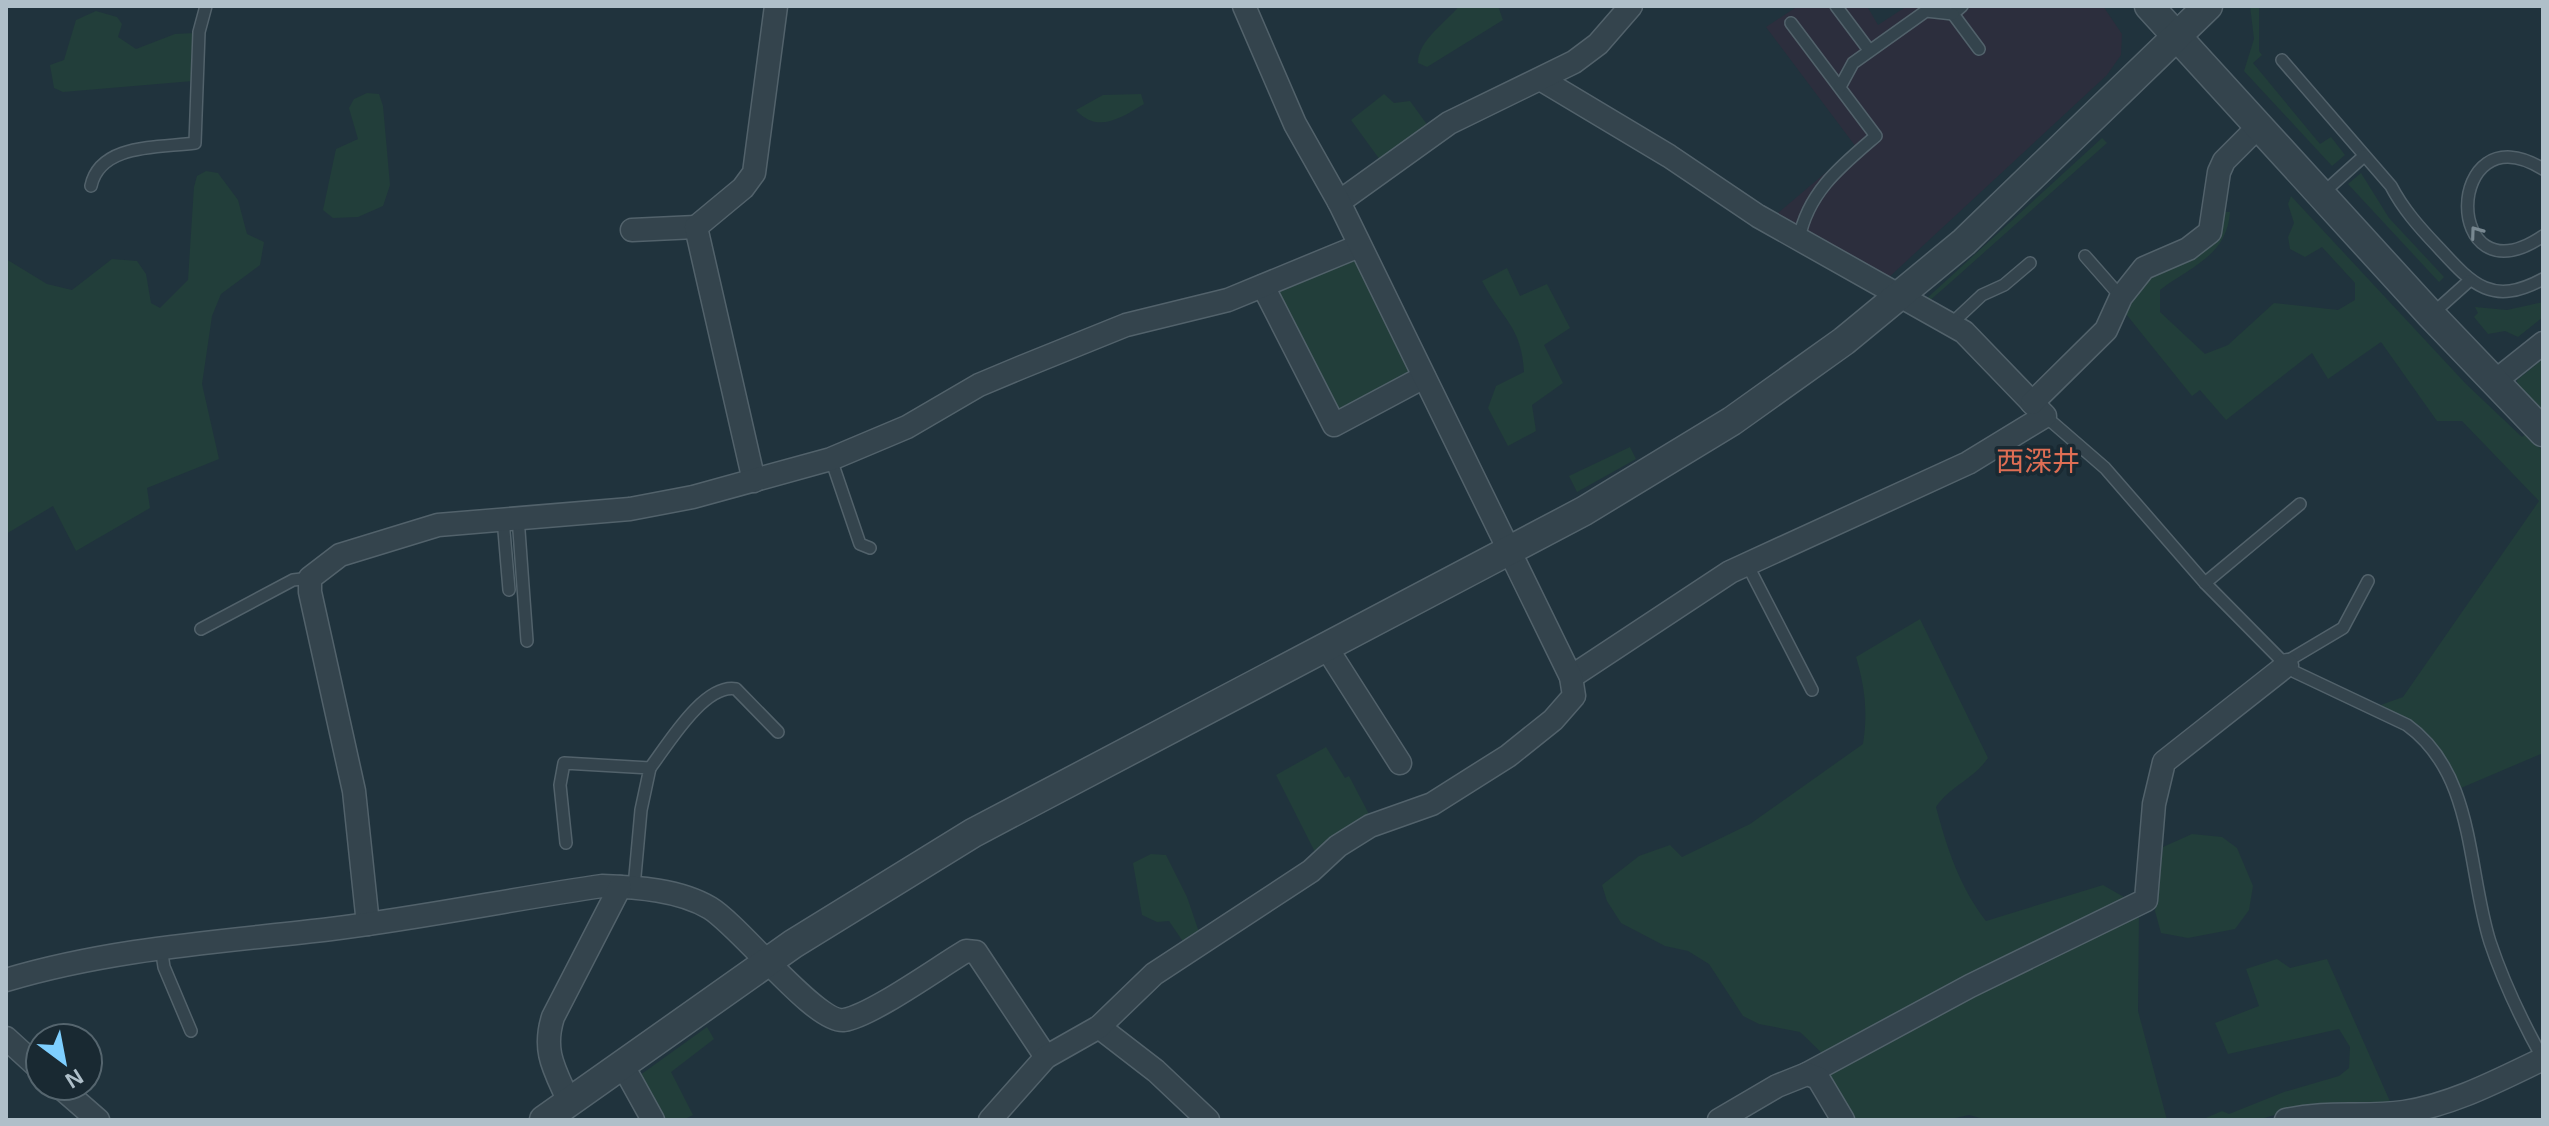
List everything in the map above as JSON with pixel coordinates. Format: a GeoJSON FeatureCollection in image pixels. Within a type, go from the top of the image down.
{"type":"FeatureCollection","features":[{"type":"Feature","properties":{"kind":"street"},"geometry":{"type":"LineString","coordinates":[[632,230],[696,227],[743,188],[754,173],[776,6]]}},
{"type":"Feature","properties":{"kind":"street"},"geometry":{"type":"LineString","coordinates":[[990,1120],[1046,1057],[1099,1027],[1154,974],[1311,871],[1338,846],[1370,826],[1432,804],[1508,756],[1571,702],[1574,687],[1571,677],[1339,202],[1295,124],[1244,6]]}},
{"type":"Feature","properties":{"kind":"street"},"geometry":{"type":"LineString","coordinates":[[1339,202],[1449,123],[1542,80],[1598,44],[1631,6]]}},
{"type":"Feature","properties":{"kind":"street"},"geometry":{"type":"LineString","coordinates":[[2149,6],[2323,193],[2431,315],[2543,432]]}},
{"type":"Feature","properties":{"kind":"street"},"geometry":{"type":"LineString","coordinates":[[544,1120],[769,960],[973,833],[1584,511],[1732,421],[1902,295],[2034,177],[2208,6]]}},
{"type":"Feature","properties":{"kind":"street"},"geometry":{"type":"LineString","coordinates":[[1542,80],[1799,239],[1964,332],[2039,409]]}},
{"type":"Feature","properties":{"kind":"street"},"geometry":{"type":"LineString","coordinates":[[1571,677],[1730,572],[1968,463],[2039,409],[2106,330],[2121,297],[2144,268],[2188,249],[2210,232],[2219,172],[2224,161],[2260,125]]}},
{"type":"Feature","properties":{"kind":"street"},"geometry":{"type":"LineString","coordinates":[[696,227],[754,481]]}},
{"type":"Feature","properties":{"kind":"street"},"geometry":{"type":"LineString","coordinates":[[368,924],[354,791],[310,592],[310,578],[340,555],[438,525],[630,509],[754,481],[831,459],[907,427],[979,385],[1126,325],[1228,300],[1359,246]]}},
{"type":"Feature","properties":{"kind":"street"},"geometry":{"type":"LineString","coordinates":[[1263,286],[1334,425],[1424,377]]}},
{"type":"Feature","properties":{"kind":"street"},"geometry":{"type":"LineString","coordinates":[[2494,382],[2543,343]]}},
{"type":"Feature","properties":{"kind":"street"},"geometry":{"type":"LineString","coordinates":[[1326,647],[1400,763]]}},
{"type":"Feature","properties":{"kind":"street"},"geometry":{"type":"LineString","coordinates":[[1719,1120],[1777,1086],[1807,1074],[1970,986],[2146,900],[2154,804],[2164,762],[2285,664]]}},
{"type":"Feature","properties":{"kind":"street"},"geometry":{"type":"LineString","coordinates":[[6,980],[72,961],[161,946],[368,924],[514,898],[602,886],[627,887],[708,906],[769,960],[817,1012],[831,1020],[846,1020],[895,996],[966,951],[976,952],[1046,1057]]}},
{"type":"Feature","properties":{"kind":"street"},"geometry":{"type":"LineString","coordinates":[[569,1102],[548,1053],[547,1037],[553,1017],[627,887]]}},
{"type":"Feature","properties":{"kind":"street"},"geometry":{"type":"LineString","coordinates":[[1099,1027],[1156,1071],[1208,1120]]}},
{"type":"Feature","properties":{"kind":"street"},"geometry":{"type":"LineString","coordinates":[[6,1038],[24,1054]]}},
{"type":"Feature","properties":{"kind":"street"},"geometry":{"type":"LineString","coordinates":[[2286,1120],[2324,1112],[2393,1113],[2437,1105],[2543,1059]]}},
{"type":"Feature","properties":{"kind":"street"},"geometry":{"type":"LineString","coordinates":[[622,1064],[653,1120]]}},
{"type":"Feature","properties":{"kind":"street"},"geometry":{"type":"LineString","coordinates":[[1807,1074],[1818,1078],[1843,1120]]}},
{"type":"Feature","properties":{"kind":"street"},"geometry":{"type":"LineString","coordinates":[[77,1102],[98,1120]]}},
{"type":"Feature","properties":{"kind":"lane"},"geometry":{"type":"LineString","coordinates":[[91,186],[100,164],[113,155],[195,143],[199,32],[206,6]]}},
{"type":"Feature","properties":{"kind":"lane"},"geometry":{"type":"LineString","coordinates":[[1836,6],[1869,50]]}},
{"type":"Feature","properties":{"kind":"lane"},"geometry":{"type":"LineString","coordinates":[[1840,87],[1853,63],[1926,11],[1958,10],[1979,49]]}},
{"type":"Feature","properties":{"kind":"lane"},"geometry":{"type":"LineString","coordinates":[[1791,23],[1876,136],[1838,169],[1804,212],[1799,239]]}},
{"type":"Feature","properties":{"kind":"lane"},"geometry":{"type":"LineString","coordinates":[[2282,60],[2391,186],[2401,205],[2469,281],[2494,291],[2509,292],[2543,279]]}},
{"type":"Feature","properties":{"kind":"lane"},"geometry":{"type":"LineString","coordinates":[[2323,193],[2364,156]]}},
{"type":"Feature","properties":{"kind":"lane"},"geometry":{"type":"LineString","coordinates":[[2543,169],[2531,161],[2497,160],[2474,178],[2465,202],[2467,219],[2475,234],[2499,251],[2512,251],[2543,236]]}},
{"type":"Feature","properties":{"kind":"lane"},"geometry":{"type":"LineString","coordinates":[[2085,256],[2121,297]]}},
{"type":"Feature","properties":{"kind":"lane"},"geometry":{"type":"LineString","coordinates":[[1951,324],[1982,295],[2004,285],[2030,263]]}},
{"type":"Feature","properties":{"kind":"lane"},"geometry":{"type":"LineString","coordinates":[[2431,315],[2469,281]]}},
{"type":"Feature","properties":{"kind":"lane"},"geometry":{"type":"LineString","coordinates":[[2039,409],[2105,468],[2205,583],[2285,664],[2407,725],[2422,736],[2443,763],[2456,792],[2490,941],[2543,1059]]}},
{"type":"Feature","properties":{"kind":"lane"},"geometry":{"type":"LineString","coordinates":[[831,459],[860,544],[870,548]]}},
{"type":"Feature","properties":{"kind":"lane"},"geometry":{"type":"LineString","coordinates":[[2205,583],[2300,504]]}},
{"type":"Feature","properties":{"kind":"lane"},"geometry":{"type":"LineString","coordinates":[[509,590],[511,517]]}},
{"type":"Feature","properties":{"kind":"lane"},"geometry":{"type":"LineString","coordinates":[[511,517],[527,641]]}},
{"type":"Feature","properties":{"kind":"lane"},"geometry":{"type":"LineString","coordinates":[[1747,564],[1812,690]]}},
{"type":"Feature","properties":{"kind":"lane"},"geometry":{"type":"LineString","coordinates":[[201,629],[293,580],[310,578]]}},
{"type":"Feature","properties":{"kind":"lane"},"geometry":{"type":"LineString","coordinates":[[2285,664],[2343,628],[2368,581]]}},
{"type":"Feature","properties":{"kind":"lane"},"geometry":{"type":"LineString","coordinates":[[627,887],[650,768],[697,706],[725,689],[736,689],[754,712],[778,732]]}},
{"type":"Feature","properties":{"kind":"lane"},"geometry":{"type":"LineString","coordinates":[[566,843],[560,785],[564,763],[650,768]]}},
{"type":"Feature","properties":{"kind":"lane"},"geometry":{"type":"LineString","coordinates":[[161,946],[168,980],[191,1031]]}},
{"type":"Feature","properties":{"kind":"shaded area"},"geometry":{"type":"Polygon","coordinates":[[[1798,6],[1867,6],[1878,25],[1907,6],[2103,6],[2122,34],[2121,55],[2107,75],[1886,280],[1772,218],[1856,147],[1766,27],[1798,6]]]}},
{"type":"Feature","properties":{"kind":"green space"},"geometry":{"type":"Polygon","coordinates":[[[1459,6],[1498,6],[1503,20],[1427,67],[1418,63],[1428,39],[1459,6]]]}},
{"type":"Feature","properties":{"kind":"green space"},"geometry":{"type":"Polygon","coordinates":[[[2250,6],[2259,6],[2259,51],[2262,55],[2253,63],[2320,144],[2331,137],[2345,155],[2332,166],[2244,71],[2254,39],[2250,6]]]}},
{"type":"Feature","properties":{"kind":"green space"},"geometry":{"type":"Polygon","coordinates":[[[96,11],[117,17],[122,24],[118,37],[136,49],[175,34],[194,33],[193,81],[63,92],[54,88],[50,65],[64,60],[76,20],[96,11]]]}},
{"type":"Feature","properties":{"kind":"green space"},"geometry":{"type":"Polygon","coordinates":[[[367,93],[379,94],[383,106],[390,185],[383,206],[358,217],[333,218],[323,210],[336,149],[358,139],[349,108],[354,99],[367,93]]]}},
{"type":"Feature","properties":{"kind":"green space"},"geometry":{"type":"Polygon","coordinates":[[[1141,94],[1144,104],[1109,121],[1092,121],[1076,110],[1103,95],[1141,94]]]}},
{"type":"Feature","properties":{"kind":"green space"},"geometry":{"type":"Polygon","coordinates":[[[1384,94],[1394,103],[1410,101],[1431,130],[1383,164],[1351,120],[1384,94]]]}},
{"type":"Feature","properties":{"kind":"green space"},"geometry":{"type":"Polygon","coordinates":[[[2102,138],[2107,143],[1928,302],[1925,300],[2102,138]]]}},
{"type":"Feature","properties":{"kind":"green space"},"geometry":{"type":"Polygon","coordinates":[[[206,171],[218,173],[238,200],[247,234],[264,242],[260,265],[221,294],[212,316],[202,384],[219,459],[147,488],[150,508],[76,551],[53,506],[6,534],[6,259],[47,284],[72,290],[112,259],[137,261],[146,274],[151,303],[160,308],[188,280],[194,187],[197,176],[206,171]]]}},
{"type":"Feature","properties":{"kind":"green space"},"geometry":{"type":"Polygon","coordinates":[[[2361,173],[2389,218],[2444,277],[2439,282],[2348,184],[2361,173]]]}},
{"type":"Feature","properties":{"kind":"green space"},"geometry":{"type":"Polygon","coordinates":[[[2291,196],[2466,384],[2522,437],[2526,434],[2543,451],[2543,753],[2461,788],[2447,760],[2428,738],[2405,720],[2378,706],[2403,697],[2539,501],[2462,421],[2437,421],[2381,342],[2328,379],[2312,353],[2226,420],[2200,390],[2192,396],[2122,309],[2132,292],[2221,212],[2230,212],[2227,227],[2215,250],[2160,290],[2160,312],[2205,354],[2228,345],[2274,303],[2338,310],[2355,300],[2355,283],[2322,247],[2305,257],[2290,249],[2288,237],[2294,223],[2288,204],[2291,196]]]}},
{"type":"Feature","properties":{"kind":"green space"},"geometry":{"type":"Polygon","coordinates":[[[1357,255],[1415,376],[1339,417],[1270,290],[1357,255]]]}},
{"type":"Feature","properties":{"kind":"green space"},"geometry":{"type":"Polygon","coordinates":[[[1507,268],[1520,296],[1547,284],[1570,328],[1544,345],[1563,383],[1532,405],[1536,431],[1508,446],[1488,408],[1496,386],[1524,372],[1522,357],[1515,333],[1482,281],[1507,268]]]}},
{"type":"Feature","properties":{"kind":"green space"},"geometry":{"type":"Polygon","coordinates":[[[2543,302],[2543,317],[2518,337],[2505,331],[2488,334],[2474,317],[2478,313],[2475,307],[2507,310],[2543,302]]]}},
{"type":"Feature","properties":{"kind":"green space"},"geometry":{"type":"Polygon","coordinates":[[[2543,359],[2543,414],[2518,391],[2517,380],[2543,359]]]}},
{"type":"Feature","properties":{"kind":"green space"},"geometry":{"type":"Polygon","coordinates":[[[1630,447],[1636,459],[1577,492],[1569,476],[1630,447]]]}},
{"type":"Feature","properties":{"kind":"green space"},"geometry":{"type":"Polygon","coordinates":[[[1920,619],[1988,758],[1936,807],[1955,866],[1968,894],[1986,921],[2103,885],[2129,900],[1825,1056],[1800,1032],[1759,1024],[1743,1016],[1709,964],[1688,951],[1665,946],[1621,923],[1607,901],[1602,885],[1639,856],[1670,845],[1682,857],[1750,824],[1863,744],[1865,700],[1856,657],[1920,619]]]}},
{"type":"Feature","properties":{"kind":"green space"},"geometry":{"type":"Polygon","coordinates":[[[1326,747],[1345,778],[1349,776],[1372,820],[1317,856],[1276,775],[1326,747]]]}},
{"type":"Feature","properties":{"kind":"green space"},"geometry":{"type":"Polygon","coordinates":[[[2192,834],[2222,837],[2237,848],[2253,886],[2249,910],[2235,929],[2188,938],[2161,933],[2155,911],[2163,847],[2192,834]]]}},
{"type":"Feature","properties":{"kind":"green space"},"geometry":{"type":"Polygon","coordinates":[[[1151,854],[1166,855],[1187,897],[1200,935],[1184,943],[1169,921],[1157,922],[1142,915],[1133,863],[1151,854]]]}},
{"type":"Feature","properties":{"kind":"green space"},"geometry":{"type":"Polygon","coordinates":[[[2139,912],[2138,1011],[2167,1120],[1988,1120],[1969,1115],[1946,1120],[1848,1120],[1824,1076],[1995,980],[2139,912]]]}},
{"type":"Feature","properties":{"kind":"green space"},"geometry":{"type":"Polygon","coordinates":[[[2277,959],[2290,968],[2327,959],[2392,1106],[2324,1104],[2303,1106],[2258,1120],[2201,1120],[2222,1111],[2229,1114],[2284,1092],[2339,1076],[2349,1068],[2350,1047],[2339,1029],[2228,1054],[2215,1023],[2259,1006],[2246,969],[2277,959]]]}},
{"type":"Feature","properties":{"kind":"green space"},"geometry":{"type":"Polygon","coordinates":[[[707,1027],[714,1039],[671,1072],[693,1115],[683,1120],[659,1120],[636,1078],[707,1027]]]}},
{"type":"Feature","properties":{"kind":"district","name":"西深井"},"geometry":{"type":"Point","coordinates":[2038,461]}}]}
